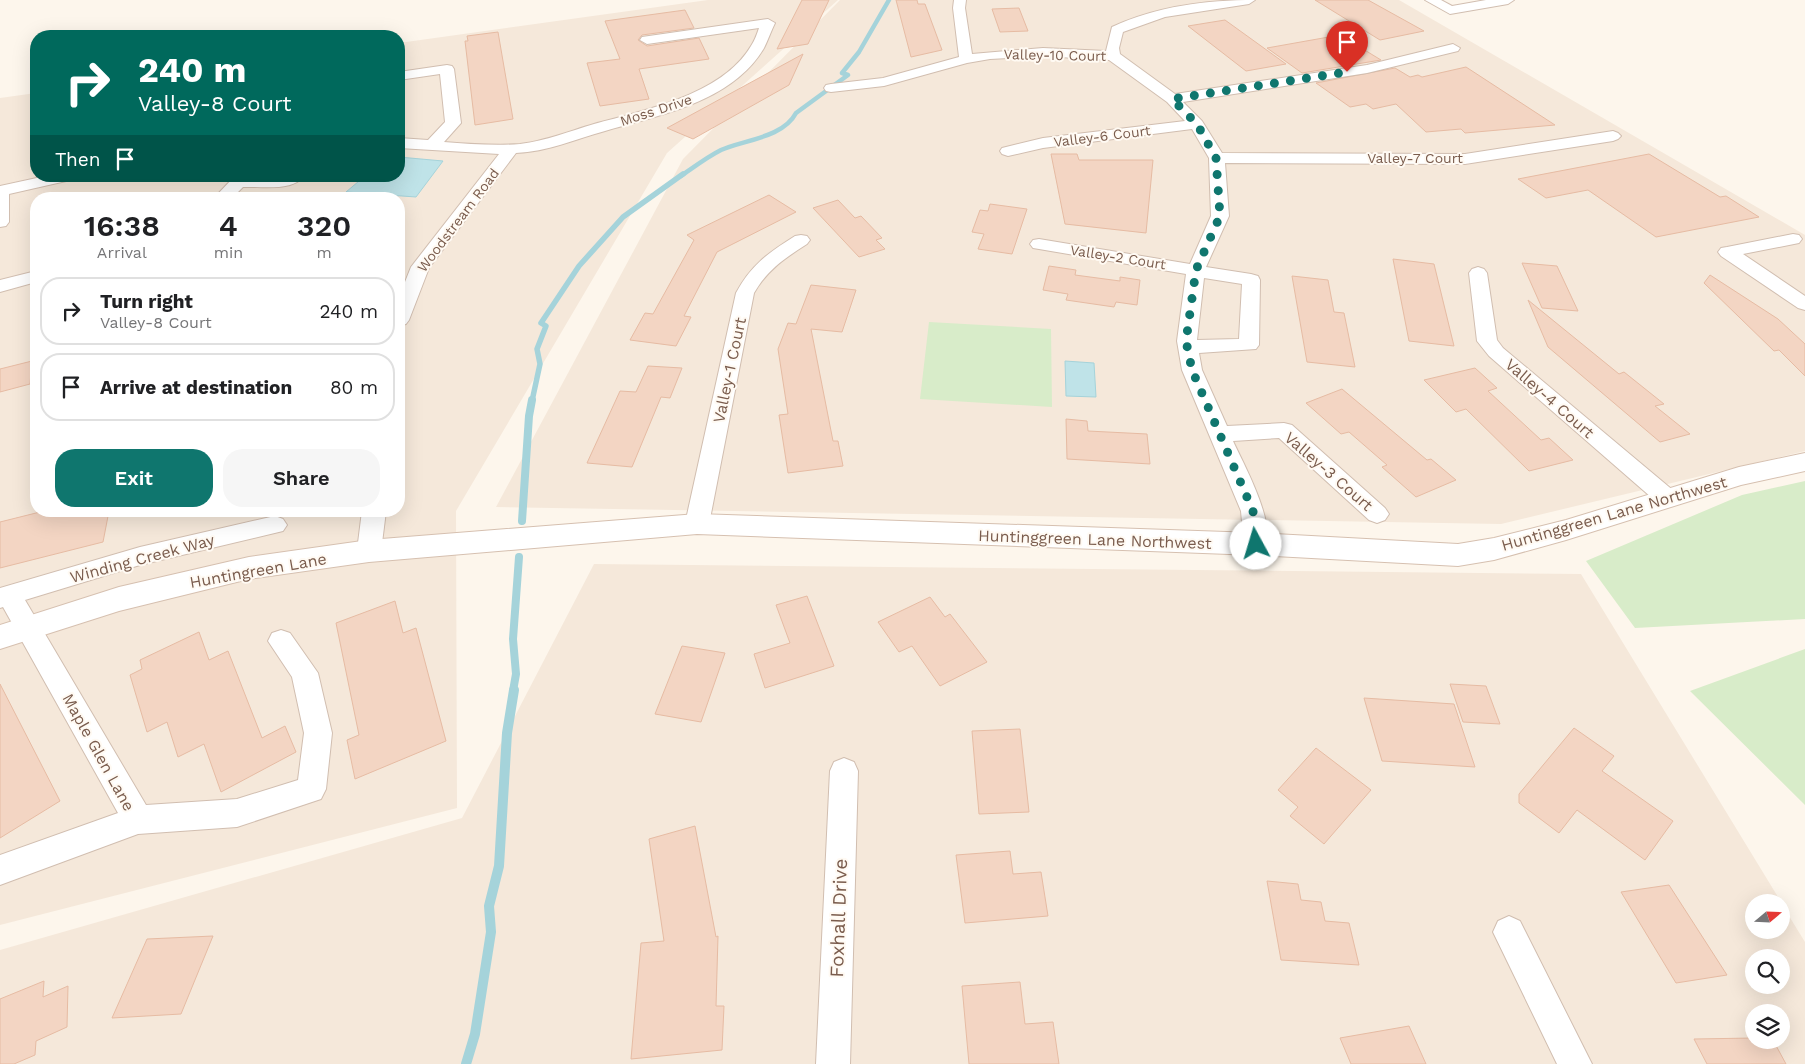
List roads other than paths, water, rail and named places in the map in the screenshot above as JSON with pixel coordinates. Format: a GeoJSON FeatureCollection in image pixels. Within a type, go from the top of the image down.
{"type":"FeatureCollection","features":[{"type":"Feature","properties":{"kind":"street"},"geometry":{"type":"LineString","coordinates":[[960,0],[959,8],[966,59]]}},
{"type":"Feature","properties":{"kind":"street"},"geometry":{"type":"LineString","coordinates":[[1249,0],[1146,17],[1117,30],[1112,48],[1113,56],[1172,99],[1197,124],[1216,158],[1220,216],[1196,270],[1186,341],[1192,370],[1253,511],[1256,544]]}},
{"type":"Feature","properties":{"kind":"street"},"geometry":{"type":"LineString","coordinates":[[1431,0],[1450,10],[1508,0]]}},
{"type":"Feature","properties":{"kind":"street"},"geometry":{"type":"LineString","coordinates":[[1160,1],[1186,9]]}},
{"type":"Feature","properties":{"kind":"street","name":"Moss Drive"},"geometry":{"type":"LineString","coordinates":[[511,149],[550,143],[683,104],[717,86],[742,66],[764,36],[768,23],[647,40]]}},
{"type":"Feature","properties":{"kind":"street"},"geometry":{"type":"LineString","coordinates":[[1172,99],[1367,69],[1453,48]]}},
{"type":"Feature","properties":{"kind":"street","name":"Valley-10 Court"},"geometry":{"type":"LineString","coordinates":[[831,88],[884,82],[966,59],[1018,52],[1113,56]]}},
{"type":"Feature","properties":{"kind":"street"},"geometry":{"type":"LineString","coordinates":[[405,75],[447,69],[453,123],[432,145]]}},
{"type":"Feature","properties":{"kind":"street","name":"Valley-6 Court"},"geometry":{"type":"LineString","coordinates":[[1008,151],[1042,143],[1197,124]]}},
{"type":"Feature","properties":{"kind":"street","name":"Valley-7 Court"},"geometry":{"type":"LineString","coordinates":[[1216,158],[1465,159],[1612,136]]}},
{"type":"Feature","properties":{"kind":"street"},"geometry":{"type":"LineString","coordinates":[[405,143],[511,149]]}},
{"type":"Feature","properties":{"kind":"street","name":"Woodstream Road"},"geometry":{"type":"LineString","coordinates":[[405,305],[420,267],[511,149]]}},
{"type":"Feature","properties":{"kind":"street"},"geometry":{"type":"LineString","coordinates":[[0,222],[1,191],[42,182]]}},
{"type":"Feature","properties":{"kind":"street"},"geometry":{"type":"LineString","coordinates":[[229,192],[240,182]]}},
{"type":"Feature","properties":{"kind":"street"},"geometry":{"type":"LineString","coordinates":[[1793,239],[1727,252],[1805,304]]}},
{"type":"Feature","properties":{"kind":"street","name":"Valley-1 Court"},"geometry":{"type":"LineString","coordinates":[[697,524],[745,293],[754,274],[769,260],[801,240]]}},
{"type":"Feature","properties":{"kind":"street","name":"Valley-2 Court"},"geometry":{"type":"LineString","coordinates":[[1039,244],[1196,270]]}},
{"type":"Feature","properties":{"kind":"street"},"geometry":{"type":"LineString","coordinates":[[1188,347],[1249,345],[1250,280],[1196,270]]}},
{"type":"Feature","properties":{"kind":"street","name":"Valley-4 Court"},"geometry":{"type":"LineString","coordinates":[[1478,272],[1487,340],[1496,352],[1667,498]]}},
{"type":"Feature","properties":{"kind":"street"},"geometry":{"type":"LineString","coordinates":[[0,286],[30,278]]}},
{"type":"Feature","properties":{"kind":"street","name":"Valley-3 Court"},"geometry":{"type":"LineString","coordinates":[[1219,434],[1284,430],[1377,514]]}},
{"type":"Feature","properties":{"kind":"street","name":"Huntinggreen Lane Northwest"},"geometry":{"type":"LineString","coordinates":[[522,539],[697,524],[1256,544],[1458,555],[1566,530],[1739,476],[1805,462]]}},
{"type":"Feature","properties":{"kind":"street"},"geometry":{"type":"LineString","coordinates":[[369,551],[373,517]]}},
{"type":"Feature","properties":{"kind":"street","name":"Winding Creek Way"},"geometry":{"type":"LineString","coordinates":[[29,627],[5,596],[140,556],[275,525]]}},
{"type":"Feature","properties":{"kind":"street","name":"Huntingreen Lane"},"geometry":{"type":"LineString","coordinates":[[0,637],[119,599],[249,568],[369,551],[522,539]]}},
{"type":"Feature","properties":{"kind":"street","name":"Maple Glen Lane"},"geometry":{"type":"LineString","coordinates":[[29,627],[138,820],[237,813],[311,789],[318,733],[305,673],[281,641]]}},
{"type":"Feature","properties":{"kind":"street","name":"Foxhall Drive"},"geometry":{"type":"LineString","coordinates":[[833,1064],[844,771]]}},
{"type":"Feature","properties":{"kind":"street"},"geometry":{"type":"LineString","coordinates":[[0,870],[138,820]]}},
{"type":"Feature","properties":{"kind":"street"},"geometry":{"type":"LineString","coordinates":[[1509,932],[1575,1064]]}},
{"type":"Feature","properties":{"kind":"water"},"geometry":{"type":"Polygon","coordinates":[[[405,158],[443,161],[416,197],[405,196],[405,192],[346,192],[358,182],[405,182],[405,158]]]}},
{"type":"Feature","properties":{"kind":"water"},"geometry":{"type":"Polygon","coordinates":[[[1065,361],[1094,363],[1096,397],[1066,396],[1065,361]]]}},
{"type":"Feature","properties":{"kind":"waterway"},"geometry":{"type":"LineString","coordinates":[[681,176],[721,150],[762,137],[782,128],[796,113],[848,75],[842,73],[859,52],[889,0]]}},
{"type":"Feature","properties":{"kind":"waterway"},"geometry":{"type":"LineString","coordinates":[[532,401],[540,364],[537,349],[546,326],[541,323],[579,266],[623,217],[683,174]]}},
{"type":"Feature","properties":{"kind":"waterway"},"geometry":{"type":"LineString","coordinates":[[522,521],[529,416],[532,400]]}},
{"type":"Feature","properties":{"kind":"waterway"},"geometry":{"type":"LineString","coordinates":[[513,691],[516,674],[513,639],[519,557]]}},
{"type":"Feature","properties":{"kind":"waterway"},"geometry":{"type":"LineString","coordinates":[[466,1064],[475,1034],[491,932],[489,906],[499,866],[507,733],[514,690]]}}]}
